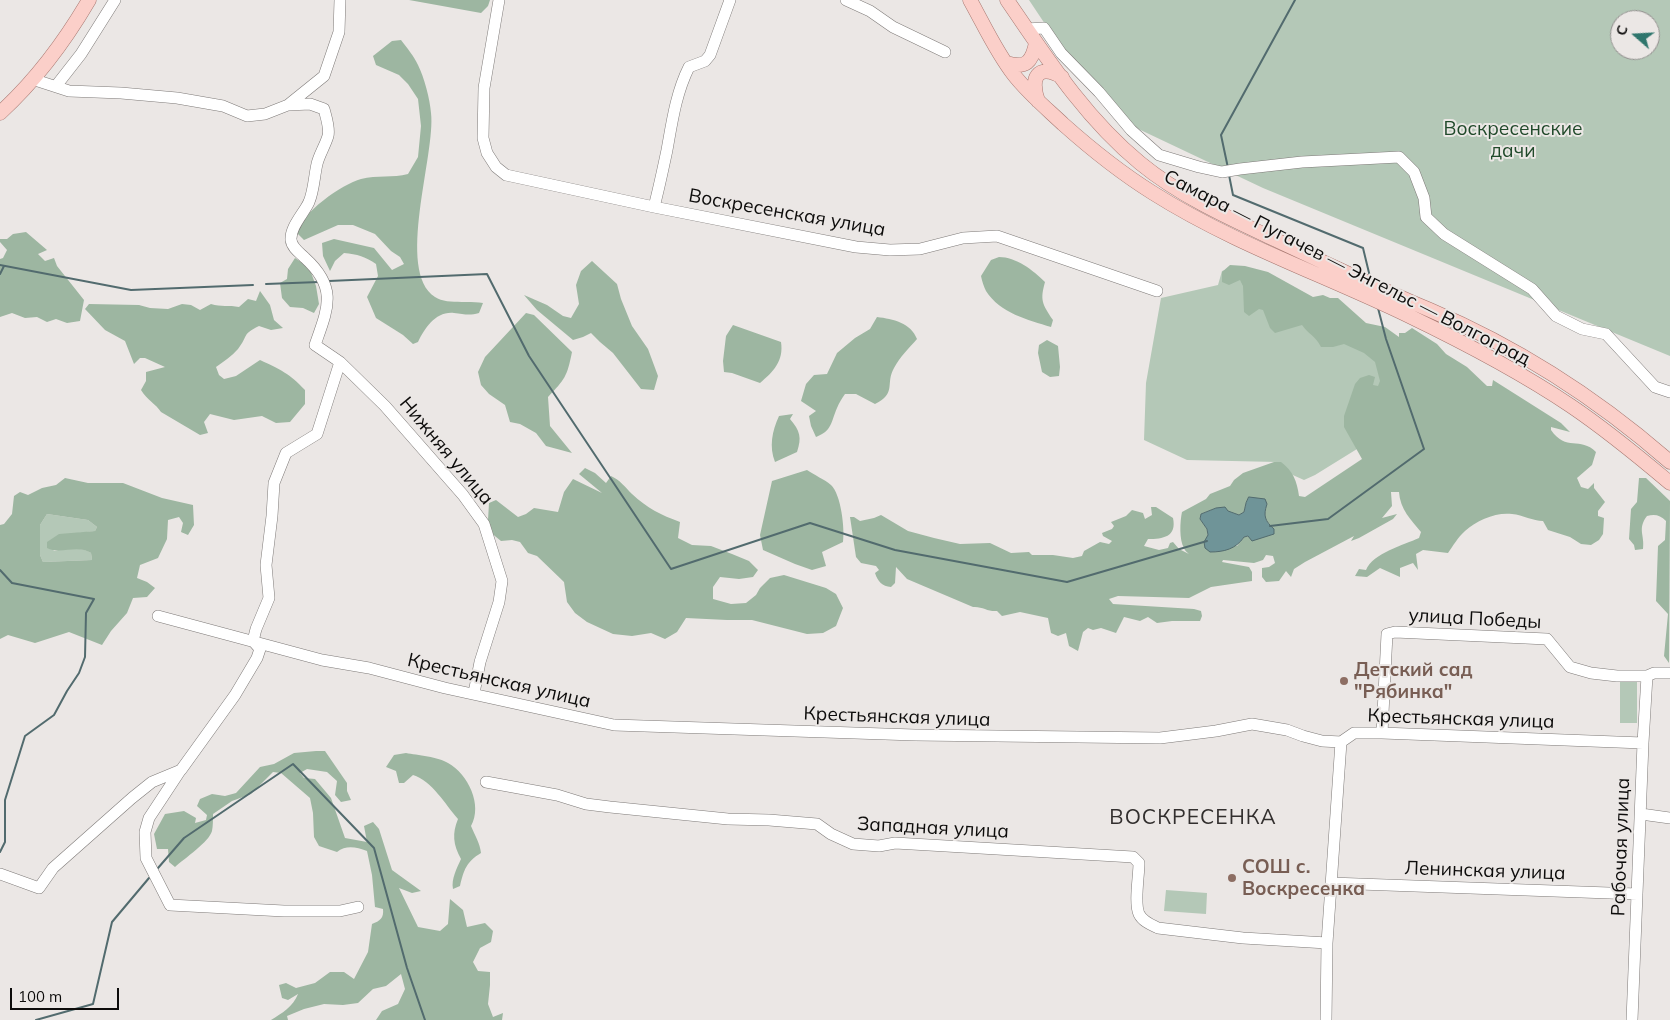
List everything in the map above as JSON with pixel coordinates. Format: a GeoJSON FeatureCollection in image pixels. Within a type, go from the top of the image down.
{"type":"FeatureCollection","features":[{"type":"Feature","properties":{"kind":"main road"},"geometry":{"type":"LineString","coordinates":[[0,113],[32,79],[75,23],[89,0]]}},
{"type":"Feature","properties":{"kind":"main road","name":"Самара — Пугачев — Энгельс — Волгоград"},"geometry":{"type":"LineString","coordinates":[[970,0],[1013,74],[1038,101],[1082,141],[1127,176],[1153,193],[1238,239],[1408,315],[1465,344],[1548,391],[1572,407],[1621,443],[1670,483]]}},
{"type":"Feature","properties":{"kind":"main road","name":"Самара — Пугачев — Энгельс — Волгоград"},"geometry":{"type":"LineString","coordinates":[[1007,0],[1026,29],[1097,124],[1117,144],[1163,180],[1192,198],[1246,226],[1400,298],[1466,326],[1550,374],[1629,428],[1670,462]]}},
{"type":"Feature","properties":{"kind":"main road"},"geometry":{"type":"LineString","coordinates":[[1006,63],[1017,66],[1031,60],[1036,42]]}},
{"type":"Feature","properties":{"kind":"main road"},"geometry":{"type":"LineString","coordinates":[[1038,101],[1034,90],[1034,83],[1036,77],[1041,72],[1053,72],[1062,77]]}},
{"type":"Feature","properties":{"kind":"street"},"geometry":{"type":"LineString","coordinates":[[56,86],[81,54],[116,0]]}},
{"type":"Feature","properties":{"kind":"street"},"geometry":{"type":"LineString","coordinates":[[32,79],[69,91],[177,98],[223,106],[247,116],[265,114],[288,105],[324,76],[339,32],[340,0]]}},
{"type":"Feature","properties":{"kind":"street","name":"Воскресенская улица"},"geometry":{"type":"LineString","coordinates":[[499,0],[484,88],[483,138],[488,153],[496,167],[506,175],[856,247],[890,250],[920,249],[963,238],[997,236],[1157,291]]}},
{"type":"Feature","properties":{"kind":"street"},"geometry":{"type":"LineString","coordinates":[[654,206],[683,78],[689,68],[705,61],[710,55],[730,0]]}},
{"type":"Feature","properties":{"kind":"street"},"geometry":{"type":"LineString","coordinates":[[846,0],[870,11],[893,27],[945,52]]}},
{"type":"Feature","properties":{"kind":"street"},"geometry":{"type":"LineString","coordinates":[[1026,29],[1044,28],[1061,53],[1099,92],[1131,130],[1159,155],[1222,172],[1302,162],[1399,157],[1414,172],[1424,198],[1426,217],[1444,234],[1532,290],[1556,316],[1582,329],[1606,334],[1655,387],[1670,392]]}},
{"type":"Feature","properties":{"kind":"street","name":"Нижняя улица"},"geometry":{"type":"LineString","coordinates":[[288,105],[310,104],[324,109],[328,134],[317,163],[310,201],[293,231],[291,240],[295,248],[314,266],[326,286],[328,300],[326,314],[315,345],[340,362],[385,406],[463,495],[484,524],[502,581],[499,602],[480,662],[474,693]]}},
{"type":"Feature","properties":{"kind":"street"},"geometry":{"type":"LineString","coordinates":[[340,362],[317,434],[286,453],[274,483],[266,565],[268,598],[256,629],[254,641],[260,649],[257,658],[235,695],[149,818],[146,832],[146,858],[170,905],[284,911],[340,911],[358,907]]}},
{"type":"Feature","properties":{"kind":"street","name":"Крестьянская улица"},"geometry":{"type":"LineString","coordinates":[[158,616],[322,660],[370,668],[445,688],[614,724],[915,735],[1160,738],[1216,731],[1252,724],[1287,730],[1322,741],[1341,742],[1354,733],[1382,733],[1643,743]]}},
{"type":"Feature","properties":{"kind":"street","name":"улица Победы"},"geometry":{"type":"LineString","coordinates":[[1382,733],[1387,634],[1395,632],[1547,639],[1570,667],[1591,673],[1616,676],[1647,676]]}},
{"type":"Feature","properties":{"kind":"street"},"geometry":{"type":"LineString","coordinates":[[1647,676],[1654,673],[1670,672]]}},
{"type":"Feature","properties":{"kind":"street","name":"Рабочая улица"},"geometry":{"type":"LineString","coordinates":[[1632,1020],[1647,676]]}},
{"type":"Feature","properties":{"kind":"street"},"geometry":{"type":"LineString","coordinates":[[1326,1020],[1327,944],[1339,748],[1341,742]]}},
{"type":"Feature","properties":{"kind":"street"},"geometry":{"type":"LineString","coordinates":[[0,874],[39,888],[53,868],[132,798],[152,782],[181,770]]}},
{"type":"Feature","properties":{"kind":"street","name":"Западная улица"},"geometry":{"type":"LineString","coordinates":[[486,782],[557,795],[586,804],[728,819],[817,824],[831,834],[853,844],[864,846],[895,844],[1133,857],[1139,863],[1139,915],[1146,923],[1158,928],[1233,937],[1327,944]]}},
{"type":"Feature","properties":{"kind":"street"},"geometry":{"type":"LineString","coordinates":[[1640,814],[1670,818]]}},
{"type":"Feature","properties":{"kind":"street","name":"Ленинская улица"},"geometry":{"type":"LineString","coordinates":[[1331,883],[1636,894]]}},
{"type":"Feature","properties":{"kind":"green space"},"geometry":{"type":"Polygon","coordinates":[[[409,0],[490,0],[488,6],[481,13],[409,0]]]}},
{"type":"Feature","properties":{"kind":"green space","name":"Воскресенские дачи"},"geometry":{"type":"Polygon","coordinates":[[[1029,0],[1670,0],[1670,356],[1263,188],[1130,125],[1079,75],[1029,0]]]}},
{"type":"Feature","properties":{"kind":"green space"},"geometry":{"type":"Polygon","coordinates":[[[401,40],[420,70],[428,95],[431,113],[431,132],[417,238],[418,263],[424,283],[435,297],[445,301],[483,303],[479,313],[469,315],[448,313],[442,315],[428,326],[418,342],[413,344],[403,335],[376,318],[367,297],[378,276],[376,264],[361,256],[344,253],[335,261],[330,271],[323,256],[322,243],[334,239],[374,248],[392,270],[404,264],[400,257],[391,251],[375,234],[353,225],[338,225],[304,240],[297,233],[300,225],[314,208],[333,193],[361,179],[408,174],[418,157],[421,126],[418,99],[399,75],[376,65],[373,56],[392,41],[401,40]]]}},
{"type":"Feature","properties":{"kind":"green space"},"geometry":{"type":"Polygon","coordinates":[[[26,232],[47,250],[38,254],[45,261],[54,258],[57,266],[84,300],[80,321],[67,323],[56,319],[47,322],[37,317],[25,318],[12,313],[0,317],[0,259],[3,258],[7,250],[0,242],[0,239],[7,239],[13,234],[26,232]]]}},
{"type":"Feature","properties":{"kind":"green space"},"geometry":{"type":"Polygon","coordinates":[[[999,257],[1012,259],[1024,265],[1045,282],[1042,298],[1044,306],[1053,320],[1051,327],[1015,315],[999,305],[986,291],[981,276],[991,260],[999,257]]]}},
{"type":"Feature","properties":{"kind":"green space"},"geometry":{"type":"Polygon","coordinates":[[[295,258],[309,267],[316,286],[319,304],[314,313],[303,308],[290,307],[282,298],[280,283],[287,279],[288,269],[295,258]]]}},
{"type":"Feature","properties":{"kind":"green space"},"geometry":{"type":"Polygon","coordinates":[[[592,261],[617,284],[632,326],[648,349],[658,376],[654,390],[641,389],[613,353],[591,333],[573,340],[537,310],[524,295],[547,305],[563,316],[571,318],[579,304],[576,285],[581,271],[592,261]]]}},
{"type":"Feature","properties":{"kind":"green space"},"geometry":{"type":"Polygon","coordinates":[[[1230,265],[1245,266],[1268,272],[1313,297],[1323,295],[1330,298],[1338,298],[1366,323],[1385,327],[1399,337],[1399,333],[1405,333],[1412,328],[1437,344],[1446,354],[1467,367],[1487,386],[1492,386],[1493,380],[1561,423],[1570,432],[1551,427],[1551,430],[1557,437],[1568,442],[1590,447],[1596,452],[1592,465],[1577,478],[1581,487],[1588,489],[1594,483],[1594,488],[1605,502],[1598,511],[1598,516],[1604,518],[1603,534],[1599,540],[1591,545],[1581,544],[1570,537],[1548,530],[1543,521],[1516,515],[1500,514],[1481,520],[1470,527],[1460,536],[1448,553],[1423,550],[1416,554],[1418,570],[1413,563],[1400,568],[1400,577],[1380,568],[1367,577],[1355,576],[1359,569],[1366,570],[1382,554],[1419,538],[1421,532],[1401,504],[1399,492],[1391,492],[1392,506],[1382,518],[1397,514],[1393,519],[1359,538],[1351,541],[1354,536],[1305,562],[1294,569],[1291,577],[1286,571],[1279,581],[1266,582],[1262,577],[1262,568],[1269,567],[1275,563],[1273,556],[1266,555],[1263,560],[1254,563],[1223,560],[1222,562],[1249,567],[1252,572],[1252,581],[1211,587],[1189,598],[1118,596],[1109,599],[1113,604],[1194,609],[1201,611],[1202,616],[1200,621],[1157,623],[1148,617],[1140,621],[1124,617],[1116,633],[1101,628],[1093,630],[1088,628],[1083,632],[1078,651],[1069,646],[1066,633],[1058,636],[1051,633],[1048,618],[1020,612],[1002,616],[997,611],[973,607],[907,579],[896,567],[895,583],[891,587],[885,586],[876,576],[875,573],[879,570],[876,566],[861,563],[856,557],[850,517],[860,521],[881,515],[908,531],[960,544],[990,543],[1011,553],[1029,552],[1032,555],[1053,555],[1073,558],[1082,556],[1084,551],[1100,542],[1109,544],[1112,541],[1103,536],[1102,533],[1112,529],[1114,526],[1111,522],[1126,516],[1132,510],[1143,513],[1145,519],[1152,515],[1151,507],[1156,507],[1173,518],[1174,524],[1168,536],[1148,539],[1144,546],[1159,550],[1168,548],[1170,543],[1173,542],[1179,549],[1189,554],[1184,549],[1181,540],[1180,525],[1182,512],[1206,499],[1210,494],[1230,486],[1243,473],[1274,462],[1281,462],[1294,477],[1299,496],[1305,497],[1362,459],[1344,427],[1344,416],[1355,384],[1360,378],[1369,375],[1375,377],[1373,385],[1378,386],[1380,381],[1375,362],[1364,353],[1344,344],[1333,347],[1321,347],[1302,325],[1275,333],[1270,328],[1263,310],[1259,309],[1249,316],[1244,312],[1243,286],[1240,280],[1229,285],[1222,282],[1222,272],[1230,265]],[[1246,503],[1244,512],[1239,515],[1216,508],[1201,514],[1200,519],[1207,529],[1208,536],[1237,546],[1244,537],[1274,534],[1274,529],[1266,518],[1267,504],[1246,503]]]}},
{"type":"Feature","properties":{"kind":"green space"},"geometry":{"type":"Polygon","coordinates":[[[1231,268],[1375,349],[1393,380],[1357,449],[1304,480],[1286,472],[1277,462],[1187,460],[1144,440],[1146,383],[1161,298],[1218,285],[1222,271],[1231,268]]]}},
{"type":"Feature","properties":{"kind":"green space"},"geometry":{"type":"Polygon","coordinates":[[[260,291],[270,305],[274,320],[283,328],[271,330],[259,326],[250,331],[236,352],[216,367],[219,375],[224,379],[236,376],[260,360],[284,372],[300,384],[305,390],[305,404],[290,422],[276,423],[262,416],[234,420],[210,414],[204,422],[208,433],[200,435],[161,412],[141,390],[146,381],[146,372],[165,367],[145,358],[140,358],[134,364],[125,341],[105,330],[85,309],[89,304],[139,305],[168,309],[182,304],[191,305],[200,310],[211,304],[239,307],[248,299],[256,301],[260,291]]]}},
{"type":"Feature","properties":{"kind":"green space"},"geometry":{"type":"Polygon","coordinates":[[[526,313],[534,315],[572,352],[569,367],[564,377],[548,397],[550,426],[572,453],[546,446],[536,433],[520,424],[510,422],[505,405],[489,394],[481,385],[478,372],[485,357],[526,313]]]}},
{"type":"Feature","properties":{"kind":"green space"},"geometry":{"type":"Polygon","coordinates":[[[877,317],[901,323],[910,329],[917,339],[894,368],[888,392],[882,400],[875,404],[856,394],[845,394],[828,429],[816,437],[809,416],[816,411],[801,401],[806,384],[814,375],[827,374],[837,353],[855,338],[870,329],[877,317]]]}},
{"type":"Feature","properties":{"kind":"green space"},"geometry":{"type":"Polygon","coordinates":[[[733,325],[781,342],[781,355],[776,366],[760,383],[724,372],[723,361],[726,336],[733,325]]]}},
{"type":"Feature","properties":{"kind":"green space"},"geometry":{"type":"Polygon","coordinates":[[[1047,340],[1058,346],[1059,376],[1050,377],[1042,372],[1038,353],[1039,345],[1047,340]]]}},
{"type":"Feature","properties":{"kind":"green space"},"geometry":{"type":"Polygon","coordinates":[[[793,414],[790,419],[796,427],[800,438],[797,452],[775,462],[772,445],[773,433],[779,416],[793,414]]]}},
{"type":"Feature","properties":{"kind":"green space"},"geometry":{"type":"Polygon","coordinates":[[[585,468],[595,473],[606,483],[611,476],[649,507],[660,514],[680,522],[678,538],[692,545],[711,546],[732,554],[749,561],[758,570],[753,577],[739,579],[720,577],[713,587],[713,599],[731,604],[746,603],[756,595],[770,578],[784,575],[826,588],[836,594],[843,608],[836,626],[823,633],[807,634],[752,620],[686,618],[677,632],[665,639],[651,633],[632,636],[613,634],[587,622],[575,613],[567,602],[564,582],[537,556],[528,553],[520,542],[512,540],[501,541],[490,532],[488,520],[489,503],[496,500],[518,517],[534,508],[558,512],[564,492],[573,479],[602,493],[579,474],[585,468]]]}},
{"type":"Feature","properties":{"kind":"green space"},"geometry":{"type":"Polygon","coordinates":[[[807,470],[831,485],[840,504],[843,529],[843,542],[822,552],[826,566],[812,570],[763,550],[760,535],[772,481],[807,470]]]}},
{"type":"Feature","properties":{"kind":"green space"},"geometry":{"type":"Polygon","coordinates":[[[65,478],[88,483],[123,483],[162,498],[193,505],[194,525],[188,535],[181,532],[183,523],[179,517],[168,520],[167,539],[158,558],[140,565],[137,578],[155,588],[147,597],[133,598],[127,613],[111,631],[102,645],[69,632],[35,643],[8,635],[0,639],[0,525],[4,524],[12,514],[14,496],[20,492],[28,495],[42,488],[56,485],[65,478]],[[47,514],[40,525],[40,555],[43,562],[92,560],[91,553],[86,550],[52,550],[47,548],[47,542],[59,534],[95,531],[97,527],[88,520],[47,514]]]}},
{"type":"Feature","properties":{"kind":"green space"},"geometry":{"type":"Polygon","coordinates":[[[1639,478],[1646,478],[1670,501],[1669,663],[1664,656],[1668,614],[1656,601],[1658,546],[1665,540],[1666,521],[1662,517],[1647,516],[1642,525],[1643,549],[1635,550],[1634,545],[1629,539],[1631,509],[1637,502],[1639,478]]]}},
{"type":"Feature","properties":{"kind":"green space"},"geometry":{"type":"Polygon","coordinates":[[[47,514],[88,520],[97,527],[95,531],[78,533],[53,551],[82,549],[91,553],[92,560],[43,562],[40,555],[40,525],[47,514]]]}},
{"type":"Feature","properties":{"kind":"green space"},"geometry":{"type":"Polygon","coordinates":[[[1620,681],[1637,681],[1637,723],[1620,723],[1620,681]]]}},
{"type":"Feature","properties":{"kind":"green space"},"geometry":{"type":"Polygon","coordinates":[[[325,751],[347,783],[347,791],[351,800],[341,802],[335,795],[337,781],[327,772],[307,769],[300,773],[304,778],[315,779],[331,798],[345,838],[367,842],[364,826],[373,822],[379,829],[392,870],[421,891],[412,893],[399,888],[418,927],[440,931],[448,924],[450,899],[463,910],[467,927],[485,923],[493,931],[491,942],[480,948],[473,962],[478,971],[490,972],[488,1004],[493,1017],[503,1013],[502,1020],[376,1020],[382,1011],[398,1004],[405,989],[401,974],[386,986],[373,989],[358,1003],[343,1005],[324,1004],[287,1016],[288,1020],[271,1020],[290,1006],[298,994],[288,1000],[282,998],[279,985],[286,983],[296,988],[315,983],[330,972],[344,972],[354,979],[368,952],[372,924],[381,919],[383,915],[383,909],[375,907],[372,875],[367,851],[351,847],[337,852],[319,846],[314,837],[310,798],[281,773],[273,772],[251,794],[232,801],[213,814],[210,835],[202,845],[175,867],[169,862],[168,849],[157,849],[154,834],[165,814],[184,811],[196,818],[195,823],[206,820],[207,815],[197,806],[200,799],[212,794],[225,796],[236,793],[260,767],[274,764],[294,753],[325,751]]]}},
{"type":"Feature","properties":{"kind":"green space"},"geometry":{"type":"Polygon","coordinates":[[[406,753],[434,758],[448,763],[462,775],[472,791],[475,809],[471,826],[481,853],[466,867],[460,886],[453,889],[454,877],[461,859],[454,839],[458,819],[426,782],[413,775],[404,783],[399,783],[396,771],[386,767],[394,755],[406,753]]]}},
{"type":"Feature","properties":{"kind":"green space"},"geometry":{"type":"Polygon","coordinates":[[[1166,890],[1207,893],[1206,914],[1164,911],[1166,890]]]}},
{"type":"Feature","properties":{"kind":"water"},"geometry":{"type":"Polygon","coordinates":[[[1249,497],[1265,499],[1267,504],[1266,518],[1274,529],[1274,534],[1252,541],[1248,536],[1244,537],[1229,549],[1210,552],[1205,548],[1204,542],[1208,535],[1207,529],[1200,519],[1201,514],[1216,508],[1225,507],[1228,511],[1239,515],[1244,512],[1249,497]]]}},
{"type":"Feature","properties":{"kind":"waterway"},"geometry":{"type":"LineString","coordinates":[[1228,168],[1221,135],[1295,0]]}},
{"type":"Feature","properties":{"kind":"waterway"},"geometry":{"type":"LineString","coordinates":[[1229,175],[1233,195],[1363,248],[1370,277]]}},
{"type":"Feature","properties":{"kind":"waterway"},"geometry":{"type":"LineString","coordinates":[[0,265],[131,290],[253,285]]}},
{"type":"Feature","properties":{"kind":"waterway"},"geometry":{"type":"LineString","coordinates":[[0,274],[4,266]]}},
{"type":"Feature","properties":{"kind":"waterway"},"geometry":{"type":"LineString","coordinates":[[329,281],[487,274],[529,356],[671,569],[810,523],[895,550],[1067,582],[1207,541]]}},
{"type":"Feature","properties":{"kind":"waterway"},"geometry":{"type":"LineString","coordinates":[[266,284],[319,282]]}},
{"type":"Feature","properties":{"kind":"waterway"},"geometry":{"type":"LineString","coordinates":[[1270,526],[1328,519],[1424,449],[1386,339],[1378,308]]}},
{"type":"Feature","properties":{"kind":"waterway"},"geometry":{"type":"LineString","coordinates":[[0,570],[12,583],[94,599],[86,613],[85,657],[79,673],[54,715],[25,736],[5,800],[5,842],[0,852]]}},
{"type":"Feature","properties":{"kind":"waterway"},"geometry":{"type":"LineString","coordinates":[[158,868],[184,838],[293,764],[374,848],[407,968],[425,1020]]}},
{"type":"Feature","properties":{"kind":"waterway"},"geometry":{"type":"LineString","coordinates":[[36,1020],[93,1004],[112,922],[149,878]]}},
{"type":"Feature","properties":{"kind":"place","name":"Детский сад \"Рябинка\""},"geometry":{"type":"Point","coordinates":[1344,681]}},
{"type":"Feature","properties":{"kind":"place","name":"СОШ с. Воскресенка"},"geometry":{"type":"Point","coordinates":[1232,878]}},
{"type":"Feature","properties":{"kind":"district","name":"ВОСКРЕСЕНКА"},"geometry":{"type":"Point","coordinates":[1193,818]}}]}
